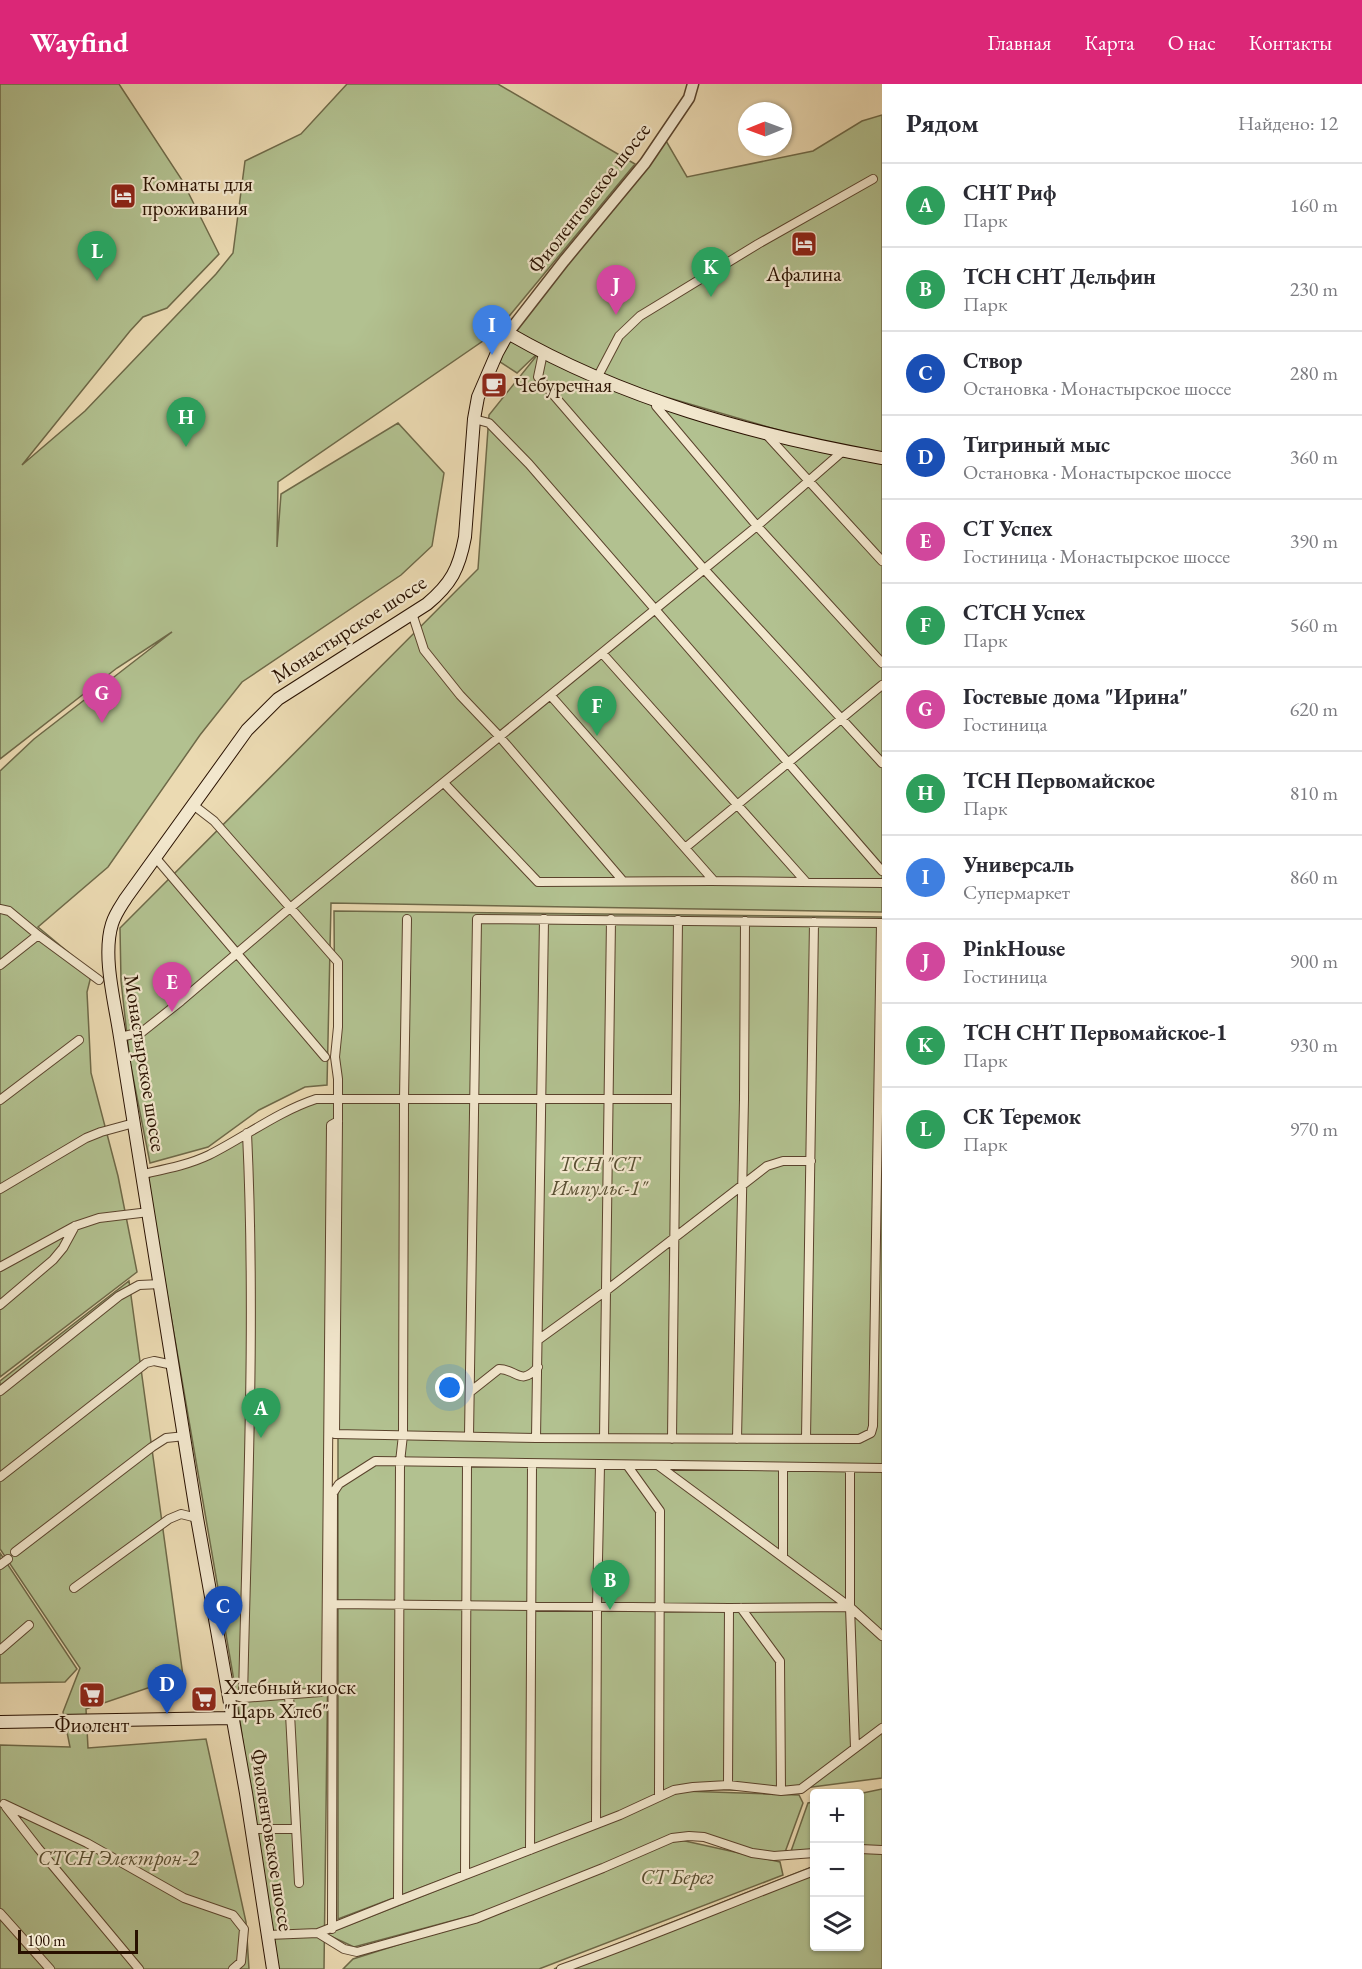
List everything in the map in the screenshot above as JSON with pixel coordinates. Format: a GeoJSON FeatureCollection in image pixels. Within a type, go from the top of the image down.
{"type":"FeatureCollection","features":[{"type":"Feature","properties":{"kind":"main road"},"geometry":{"type":"LineString","coordinates":[[508,333],[543,353],[597,378],[690,411],[764,432],[882,458]]}},
{"type":"Feature","properties":{"kind":"main road","name":"Монастырское шоссе"},"geometry":{"type":"LineString","coordinates":[[232,1718],[197,1518],[120,1037],[109,960],[109,938],[117,912],[247,730],[278,699],[412,613],[443,590],[455,574],[462,556],[474,418],[478,397],[508,333]]}},
{"type":"Feature","properties":{"kind":"main road"},"geometry":{"type":"LineString","coordinates":[[0,1722],[232,1718]]}},
{"type":"Feature","properties":{"kind":"main road","name":"Фиолентовское шоссе"},"geometry":{"type":"LineString","coordinates":[[232,1718],[273,1969]]}},
{"type":"Feature","properties":{"kind":"street","name":"Фиолентовское шоссе"},"geometry":{"type":"LineString","coordinates":[[508,333],[645,163],[689,98],[693,84]]}},
{"type":"Feature","properties":{"kind":"street"},"geometry":{"type":"LineString","coordinates":[[597,378],[619,336],[640,316],[758,244],[873,179]]}},
{"type":"Feature","properties":{"kind":"street"},"geometry":{"type":"LineString","coordinates":[[543,353],[538,376],[704,568],[882,763]]}},
{"type":"Feature","properties":{"kind":"street"},"geometry":{"type":"LineString","coordinates":[[657,399],[656,406],[757,526],[882,663]]}},
{"type":"Feature","properties":{"kind":"street"},"geometry":{"type":"LineString","coordinates":[[474,418],[489,423],[529,464],[882,870]]}},
{"type":"Feature","properties":{"kind":"street"},"geometry":{"type":"LineString","coordinates":[[764,432],[882,561]]}},
{"type":"Feature","properties":{"kind":"street"},"geometry":{"type":"LineString","coordinates":[[120,1037],[142,1032],[757,526],[843,451]]}},
{"type":"Feature","properties":{"kind":"street"},"geometry":{"type":"LineString","coordinates":[[412,613],[424,650],[460,695],[499,736],[623,881]]}},
{"type":"Feature","properties":{"kind":"street"},"geometry":{"type":"LineString","coordinates":[[602,653],[806,882]]}},
{"type":"Feature","properties":{"kind":"street"},"geometry":{"type":"LineString","coordinates":[[685,848],[882,685]]}},
{"type":"Feature","properties":{"kind":"street"},"geometry":{"type":"LineString","coordinates":[[550,696],[714,881]]}},
{"type":"Feature","properties":{"kind":"street"},"geometry":{"type":"LineString","coordinates":[[444,783],[538,882],[882,883]]}},
{"type":"Feature","properties":{"kind":"street"},"geometry":{"type":"LineString","coordinates":[[192,804],[214,821],[338,962],[338,1027],[335,1057],[338,1098],[335,1434],[536,1438],[859,1439],[871,1433],[873,1426],[880,923],[477,919],[469,1436]]}},
{"type":"Feature","properties":{"kind":"street"},"geometry":{"type":"LineString","coordinates":[[155,857],[326,1057]]}},
{"type":"Feature","properties":{"kind":"street"},"geometry":{"type":"LineString","coordinates":[[0,909],[9,910],[38,935],[99,980]]}},
{"type":"Feature","properties":{"kind":"street"},"geometry":{"type":"LineString","coordinates":[[398,1901],[406,919]]}},
{"type":"Feature","properties":{"kind":"street"},"geometry":{"type":"LineString","coordinates":[[536,1438],[544,919]]}},
{"type":"Feature","properties":{"kind":"street"},"geometry":{"type":"LineString","coordinates":[[604,1438],[611,920]]}},
{"type":"Feature","properties":{"kind":"street"},"geometry":{"type":"LineString","coordinates":[[672,1439],[678,920]]}},
{"type":"Feature","properties":{"kind":"street"},"geometry":{"type":"LineString","coordinates":[[737,1439],[745,921]]}},
{"type":"Feature","properties":{"kind":"street"},"geometry":{"type":"LineString","coordinates":[[807,1439],[814,922]]}},
{"type":"Feature","properties":{"kind":"street"},"geometry":{"type":"LineString","coordinates":[[0,965],[38,935]]}},
{"type":"Feature","properties":{"kind":"street"},"geometry":{"type":"LineString","coordinates":[[0,1100],[79,1040]]}},
{"type":"Feature","properties":{"kind":"street"},"geometry":{"type":"LineString","coordinates":[[143,1174],[187,1164],[209,1155],[302,1104],[316,1099],[675,1100]]}},
{"type":"Feature","properties":{"kind":"street"},"geometry":{"type":"LineString","coordinates":[[228,1694],[243,1698],[289,1695],[321,1692],[326,1687],[331,1125],[338,1121]]}},
{"type":"Feature","properties":{"kind":"street"},"geometry":{"type":"LineString","coordinates":[[0,1189],[86,1138],[100,1132],[134,1124]]}},
{"type":"Feature","properties":{"kind":"street"},"geometry":{"type":"LineString","coordinates":[[243,1698],[250,1355],[250,1181],[247,1133]]}},
{"type":"Feature","properties":{"kind":"street"},"geometry":{"type":"LineString","coordinates":[[538,1340],[772,1163],[811,1161]]}},
{"type":"Feature","properties":{"kind":"street"},"geometry":{"type":"LineString","coordinates":[[0,1267],[75,1226],[99,1218],[149,1212]]}},
{"type":"Feature","properties":{"kind":"street"},"geometry":{"type":"LineString","coordinates":[[0,1305],[53,1260],[63,1248],[75,1226]]}},
{"type":"Feature","properties":{"kind":"street"},"geometry":{"type":"LineString","coordinates":[[0,1391],[114,1300],[139,1285],[161,1284]]}},
{"type":"Feature","properties":{"kind":"street"},"geometry":{"type":"LineString","coordinates":[[0,1477],[146,1363],[154,1361],[174,1365]]}},
{"type":"Feature","properties":{"kind":"street"},"geometry":{"type":"LineString","coordinates":[[470,1392],[500,1369],[518,1377],[525,1377],[538,1368]]}},
{"type":"Feature","properties":{"kind":"street"},"geometry":{"type":"LineString","coordinates":[[15,1551],[166,1437],[185,1436]]}},
{"type":"Feature","properties":{"kind":"street"},"geometry":{"type":"LineString","coordinates":[[332,1929],[333,1493],[339,1484],[375,1461],[882,1468]]}},
{"type":"Feature","properties":{"kind":"street"},"geometry":{"type":"LineString","coordinates":[[465,1875],[467,1463]]}},
{"type":"Feature","properties":{"kind":"street"},"geometry":{"type":"LineString","coordinates":[[530,1850],[532,1464]]}},
{"type":"Feature","properties":{"kind":"street"},"geometry":{"type":"LineString","coordinates":[[596,1824],[600,1465]]}},
{"type":"Feature","properties":{"kind":"street"},"geometry":{"type":"LineString","coordinates":[[627,1465],[660,1511],[659,1795]]}},
{"type":"Feature","properties":{"kind":"street"},"geometry":{"type":"LineString","coordinates":[[659,1466],[849,1607],[882,1636]]}},
{"type":"Feature","properties":{"kind":"street"},"geometry":{"type":"LineString","coordinates":[[783,1467],[783,1557]]}},
{"type":"Feature","properties":{"kind":"street"},"geometry":{"type":"LineString","coordinates":[[850,1468],[849,1607],[855,1748]]}},
{"type":"Feature","properties":{"kind":"street"},"geometry":{"type":"LineString","coordinates":[[74,1588],[170,1519],[181,1514],[197,1518]]}},
{"type":"Feature","properties":{"kind":"street"},"geometry":{"type":"LineString","coordinates":[[0,1565],[8,1559]]}},
{"type":"Feature","properties":{"kind":"street"},"geometry":{"type":"LineString","coordinates":[[333,1604],[849,1607]]}},
{"type":"Feature","properties":{"kind":"street"},"geometry":{"type":"LineString","coordinates":[[728,1785],[729,1608]]}},
{"type":"Feature","properties":{"kind":"street"},"geometry":{"type":"LineString","coordinates":[[741,1608],[780,1661],[782,1791]]}},
{"type":"Feature","properties":{"kind":"street"},"geometry":{"type":"LineString","coordinates":[[0,1650],[29,1625]]}},
{"type":"Feature","properties":{"kind":"street"},"geometry":{"type":"LineString","coordinates":[[289,1695],[299,1883]]}},
{"type":"Feature","properties":{"kind":"street"},"geometry":{"type":"LineString","coordinates":[[268,1935],[318,1933],[332,1929],[620,1815],[674,1790],[728,1785],[782,1791],[801,1789],[882,1728]]}},
{"type":"Feature","properties":{"kind":"street"},"geometry":{"type":"LineString","coordinates":[[2,1803],[139,1969]]}},
{"type":"Feature","properties":{"kind":"street"},"geometry":{"type":"LineString","coordinates":[[2,1803],[87,1843],[184,1898],[233,1915],[244,1929],[241,1962],[233,1969]]}},
{"type":"Feature","properties":{"kind":"street"},"geometry":{"type":"LineString","coordinates":[[251,1829],[296,1828]]}},
{"type":"Feature","properties":{"kind":"street"},"geometry":{"type":"LineString","coordinates":[[318,1933],[344,1949],[357,1952],[475,1919],[603,1868],[664,1840],[681,1836],[704,1838],[774,1856],[810,1853]]}},
{"type":"Feature","properties":{"kind":"street"},"geometry":{"type":"LineString","coordinates":[[864,1849],[882,1850]]}},
{"type":"Feature","properties":{"kind":"street"},"geometry":{"type":"LineString","coordinates":[[561,1969],[810,1872]]}},
{"type":"Feature","properties":{"kind":"street"},"geometry":{"type":"LineString","coordinates":[[0,1913],[50,1969]]}},
{"type":"Feature","properties":{"kind":"green space"},"geometry":{"type":"Polygon","coordinates":[[[0,84],[119,84],[182,180],[219,254],[167,308],[143,317],[22,465],[85,411],[216,274],[233,253],[245,161],[301,134],[347,84],[498,84],[635,164],[496,332],[278,482],[277,547],[281,494],[398,423],[444,473],[432,546],[401,575],[242,682],[200,735],[108,867],[38,927],[92,972],[87,992],[91,1073],[118,1176],[137,1272],[0,1377],[0,771],[34,739],[172,632],[117,668],[0,759],[0,84]]]}},
{"type":"Feature","properties":{"kind":"green space"},"geometry":{"type":"Polygon","coordinates":[[[882,115],[882,455],[843,449],[618,383],[747,425],[848,452],[882,458],[882,912],[331,903],[327,1085],[305,1087],[259,1110],[208,1147],[150,1163],[130,1062],[121,981],[120,928],[478,569],[489,415],[542,349],[517,373],[500,362],[507,340],[567,260],[665,139],[687,177],[813,151],[862,121],[882,115]]]}},
{"type":"Feature","properties":{"kind":"green space","name":"ТСН \"СТ Импульс-1\""},"geometry":{"type":"Polygon","coordinates":[[[334,911],[882,917],[882,1778],[781,1791],[682,1789],[338,1919],[338,1437],[334,911]]]}},
{"type":"Feature","properties":{"kind":"green space"},"geometry":{"type":"Polygon","coordinates":[[[312,1100],[335,1100],[324,1969],[273,1969],[237,1698],[147,1178],[232,1141],[312,1100]]]}},
{"type":"Feature","properties":{"kind":"green space","name":"СТСН Электрон-2"},"geometry":{"type":"Polygon","coordinates":[[[129,1281],[183,1676],[86,1709],[88,1748],[206,1739],[246,1922],[249,1969],[0,1969],[0,1745],[70,1747],[63,1712],[80,1668],[0,1549],[0,1381],[129,1281]]]}},
{"type":"Feature","properties":{"kind":"green space"},"geometry":{"type":"Polygon","coordinates":[[[0,1553],[77,1669],[65,1682],[0,1683],[0,1553]]]}},
{"type":"Feature","properties":{"kind":"green space"},"geometry":{"type":"Polygon","coordinates":[[[882,1789],[882,1847],[864,1846],[864,1793],[882,1789]]]}},
{"type":"Feature","properties":{"kind":"green space"},"geometry":{"type":"Polygon","coordinates":[[[682,1791],[799,1795],[803,1803],[784,1855],[774,1855],[678,1834],[485,1912],[354,1947],[326,1934],[623,1817],[682,1791]]]}},
{"type":"Feature","properties":{"kind":"green space"},"geometry":{"type":"Polygon","coordinates":[[[810,1803],[810,1852],[790,1854],[810,1803]]]}},
{"type":"Feature","properties":{"kind":"green space","name":"СТ Берег"},"geometry":{"type":"Polygon","coordinates":[[[676,1839],[780,1862],[783,1875],[539,1969],[343,1969],[353,1959],[492,1915],[676,1839]]]}},
{"type":"Feature","properties":{"kind":"green space"},"geometry":{"type":"Polygon","coordinates":[[[864,1852],[882,1852],[882,1969],[554,1969],[810,1868],[810,1951],[864,1951],[864,1852]]]}},
{"type":"Feature","properties":{"kind":"place","name":"Комнаты для проживания"},"geometry":{"type":"Point","coordinates":[123,196]}},
{"type":"Feature","properties":{"kind":"place","name":"Афалина"},"geometry":{"type":"Point","coordinates":[804,244]}},
{"type":"Feature","properties":{"kind":"place","name":"СК Теремок"},"geometry":{"type":"Point","coordinates":[97,281]}},
{"type":"Feature","properties":{"kind":"place","name":"ТСН СНТ Первомайское-1"},"geometry":{"type":"Point","coordinates":[711,297]}},
{"type":"Feature","properties":{"kind":"place","name":"PinkHouse"},"geometry":{"type":"Point","coordinates":[616,315]}},
{"type":"Feature","properties":{"kind":"place","name":"Универсаль"},"geometry":{"type":"Point","coordinates":[492,355]}},
{"type":"Feature","properties":{"kind":"place","name":"Чебуречная"},"geometry":{"type":"Point","coordinates":[494,385]}},
{"type":"Feature","properties":{"kind":"place","name":"ТСН Первомайское"},"geometry":{"type":"Point","coordinates":[186,447]}},
{"type":"Feature","properties":{"kind":"place","name":"Гостевые дома \"Ирина\""},"geometry":{"type":"Point","coordinates":[102,723]}},
{"type":"Feature","properties":{"kind":"place","name":"СТСН Успех"},"geometry":{"type":"Point","coordinates":[597,736]}},
{"type":"Feature","properties":{"kind":"place","name":"СТ Успех"},"geometry":{"type":"Point","coordinates":[172,1012]}},
{"type":"Feature","properties":{"kind":"place","name":"СНТ Риф"},"geometry":{"type":"Point","coordinates":[261,1438]}},
{"type":"Feature","properties":{"kind":"place","name":"ТСН СНТ Дельфин"},"geometry":{"type":"Point","coordinates":[610,1610]}},
{"type":"Feature","properties":{"kind":"place","name":"Створ"},"geometry":{"type":"Point","coordinates":[223,1636]}},
{"type":"Feature","properties":{"kind":"place","name":"Фиолент"},"geometry":{"type":"Point","coordinates":[92,1695]}},
{"type":"Feature","properties":{"kind":"place","name":"Хлебный киоск \"Царь Хлеб\""},"geometry":{"type":"Point","coordinates":[204,1699]}},
{"type":"Feature","properties":{"kind":"place","name":"Тигриный мыс"},"geometry":{"type":"Point","coordinates":[167,1714]}}]}
